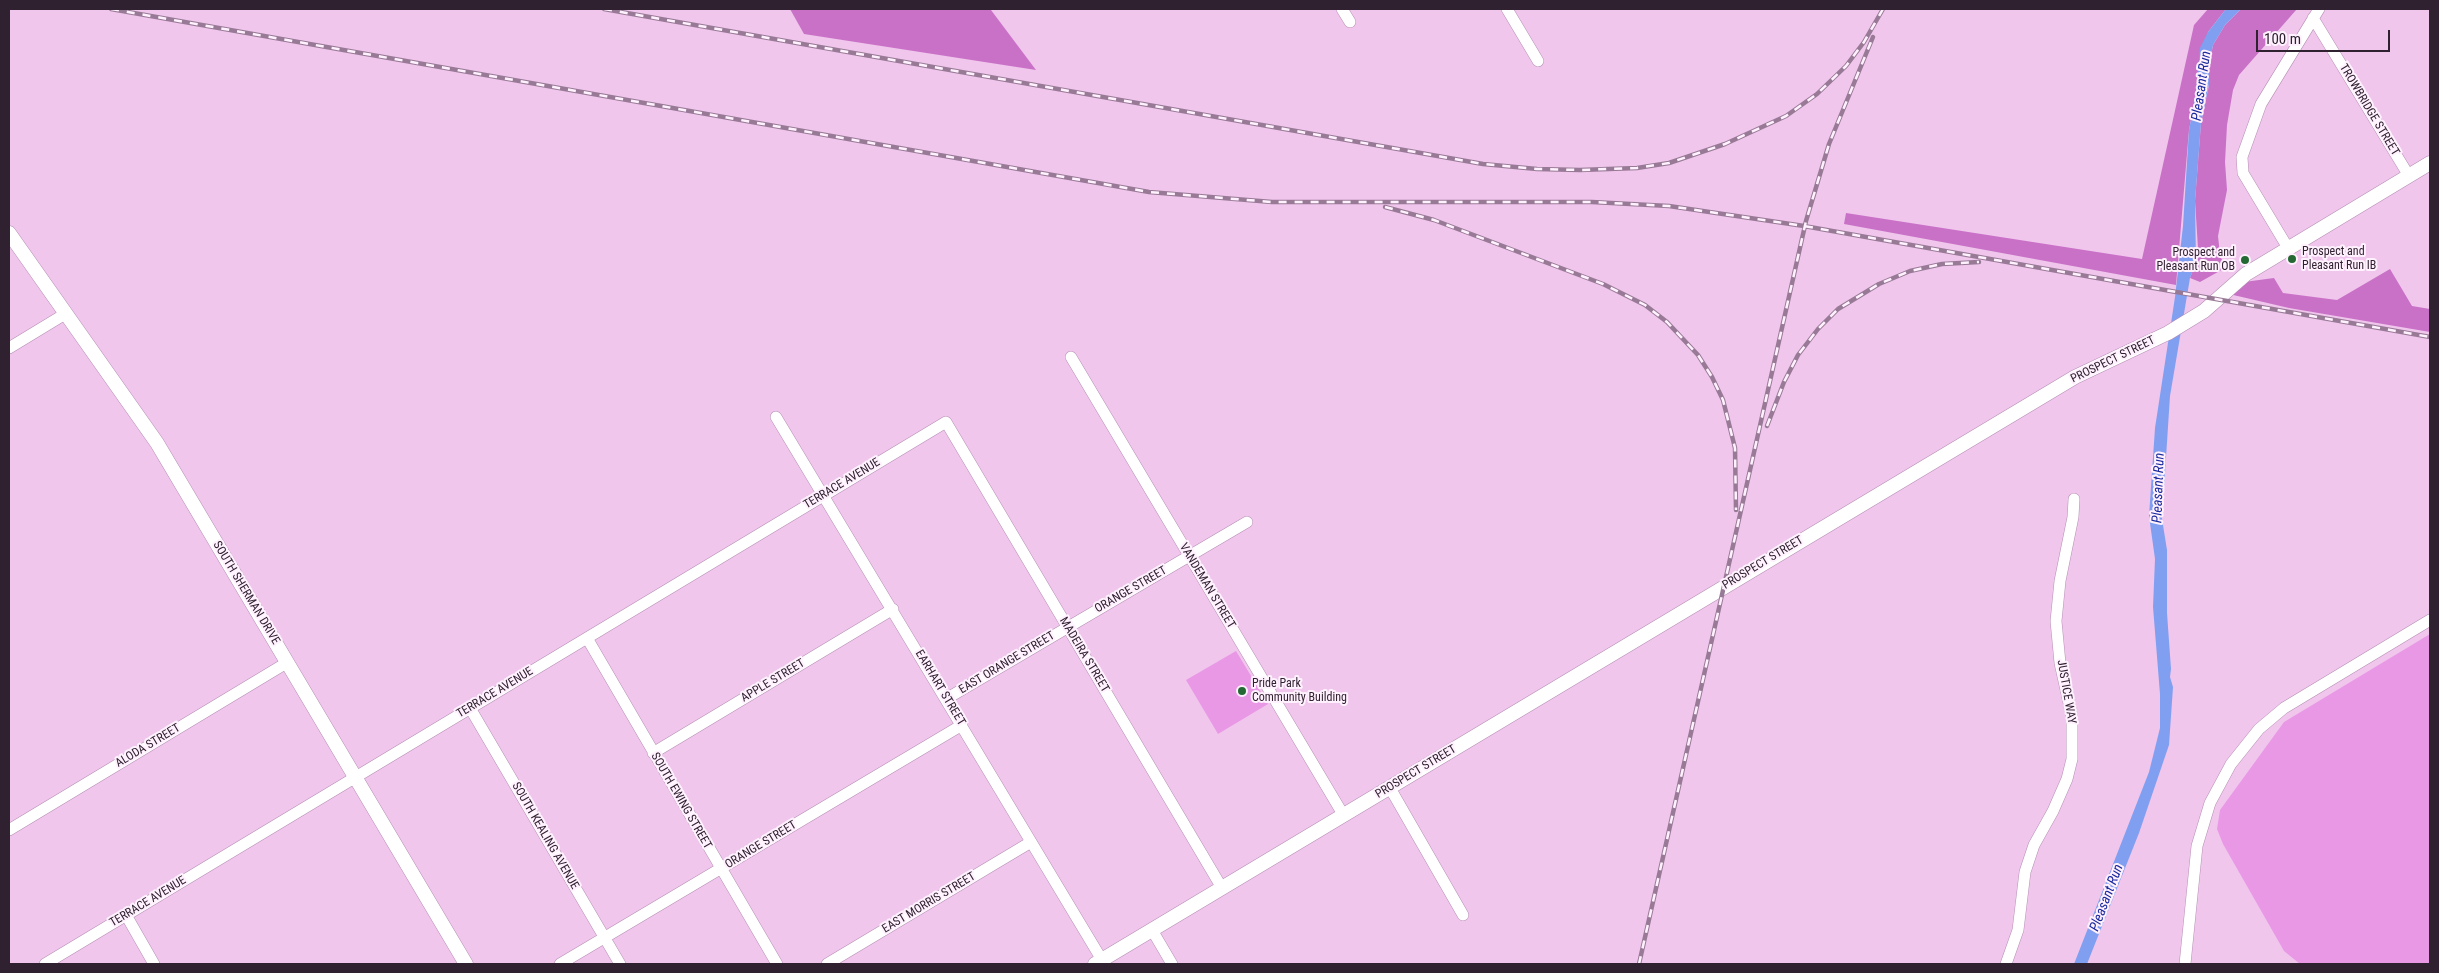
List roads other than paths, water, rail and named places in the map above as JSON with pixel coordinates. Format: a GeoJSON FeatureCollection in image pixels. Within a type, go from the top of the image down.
{"type":"FeatureCollection","features":[{"type":"Feature","properties":{"kind":"main road","name":"PROSPECT STREET"},"geometry":{"type":"LineString","coordinates":[[1099,962],[2075,377],[2168,333],[2195,317],[2231,285],[2288,248],[2430,163]]}},
{"type":"Feature","properties":{"kind":"main road","name":"SOUTH SHERMAN DRIVE"},"geometry":{"type":"LineString","coordinates":[[9,233],[156,443],[466,964]]}},
{"type":"Feature","properties":{"kind":"street"},"geometry":{"type":"LineString","coordinates":[[1342,9],[1350,22]]}},
{"type":"Feature","properties":{"kind":"street"},"geometry":{"type":"LineString","coordinates":[[1507,9],[1538,61]]}},
{"type":"Feature","properties":{"kind":"street"},"geometry":{"type":"LineString","coordinates":[[2288,248],[2243,173],[2241,164],[2243,150],[2261,104],[2316,14]]}},
{"type":"Feature","properties":{"kind":"street","name":"TROWBRIDGE STREET"},"geometry":{"type":"LineString","coordinates":[[2316,14],[2409,176]]}},
{"type":"Feature","properties":{"kind":"street"},"geometry":{"type":"LineString","coordinates":[[9,348],[65,314]]}},
{"type":"Feature","properties":{"kind":"street","name":"VANDEMAN STREET"},"geometry":{"type":"LineString","coordinates":[[1071,357],[1344,816]]}},
{"type":"Feature","properties":{"kind":"street","name":"EARHART STREET"},"geometry":{"type":"LineString","coordinates":[[776,416],[962,725],[1099,962]]}},
{"type":"Feature","properties":{"kind":"street","name":"TERRACE AVENUE"},"geometry":{"type":"LineString","coordinates":[[45,964],[946,422]]}},
{"type":"Feature","properties":{"kind":"street","name":"MADEIRA STREET"},"geometry":{"type":"LineString","coordinates":[[946,422],[1222,888]]}},
{"type":"Feature","properties":{"kind":"street","name":"JUSTICE WAY"},"geometry":{"type":"LineString","coordinates":[[2006,964],[2018,930],[2025,872],[2034,846],[2053,811],[2067,779],[2072,759],[2072,717],[2060,663],[2056,616],[2060,581],[2073,517],[2074,499]]}},
{"type":"Feature","properties":{"kind":"street","name":"ORANGE STREET"},"geometry":{"type":"LineString","coordinates":[[1067,627],[1247,522]]}},
{"type":"Feature","properties":{"kind":"street","name":"APPLE STREET"},"geometry":{"type":"LineString","coordinates":[[653,753],[893,609]]}},
{"type":"Feature","properties":{"kind":"street"},"geometry":{"type":"LineString","coordinates":[[2185,964],[2199,838],[2210,803],[2231,764],[2259,729],[2284,708],[2430,620]]}},
{"type":"Feature","properties":{"kind":"street","name":"EAST ORANGE STREET"},"geometry":{"type":"LineString","coordinates":[[946,699],[1067,627]]}},
{"type":"Feature","properties":{"kind":"street","name":"SOUTH EWING STREET"},"geometry":{"type":"LineString","coordinates":[[586,638],[777,964]]}},
{"type":"Feature","properties":{"kind":"street","name":"ALODA STREET"},"geometry":{"type":"LineString","coordinates":[[9,830],[288,662]]}},
{"type":"Feature","properties":{"kind":"street","name":"SOUTH KEALING AVENUE"},"geometry":{"type":"LineString","coordinates":[[470,708],[620,964]]}},
{"type":"Feature","properties":{"kind":"street","name":"ORANGE STREET"},"geometry":{"type":"LineString","coordinates":[[560,964],[962,725]]}},
{"type":"Feature","properties":{"kind":"street"},"geometry":{"type":"LineString","coordinates":[[1390,788],[1463,915]]}},
{"type":"Feature","properties":{"kind":"street","name":"EAST MORRIS STREET"},"geometry":{"type":"LineString","coordinates":[[827,964],[1031,842]]}},
{"type":"Feature","properties":{"kind":"street"},"geometry":{"type":"LineString","coordinates":[[126,915],[154,964]]}},
{"type":"Feature","properties":{"kind":"street"},"geometry":{"type":"LineString","coordinates":[[1152,930],[1172,964]]}},
{"type":"Feature","properties":{"kind":"water","name":"Pleasant Run"},"geometry":{"type":"Polygon","coordinates":[[[2226,9],[2241,9],[2225,25],[2213,45],[2209,65],[2209,84],[2201,123],[2195,201],[2196,262],[2190,278],[2170,396],[2162,519],[2167,550],[2167,613],[2170,677],[2173,687],[2169,745],[2139,833],[2087,964],[2074,964],[2149,772],[2160,728],[2160,694],[2153,607],[2155,559],[2149,516],[2155,428],[2175,297],[2183,226],[2189,130],[2196,93],[2200,48],[2208,32],[2226,9]]]}},
{"type":"Feature","properties":{"kind":"railway"},"geometry":{"type":"LineString","coordinates":[[111,9],[1149,192],[1272,202],[1592,202],[1669,206],[1804,226],[2430,337]]}},
{"type":"Feature","properties":{"kind":"railway"},"geometry":{"type":"LineString","coordinates":[[604,9],[1483,164],[1537,169],[1580,170],[1637,168],[1669,163],[1725,144],[1786,116],[1817,94],[1846,66],[1864,42],[1883,9]]}},
{"type":"Feature","properties":{"kind":"railway"},"geometry":{"type":"LineString","coordinates":[[1639,964],[1806,221],[1829,144],[1873,37]]}},
{"type":"Feature","properties":{"kind":"railway"},"geometry":{"type":"LineString","coordinates":[[1385,207],[1434,220],[1603,284],[1645,305],[1667,322],[1698,355],[1712,377],[1723,400],[1735,448],[1736,510]]}},
{"type":"Feature","properties":{"kind":"railway"},"geometry":{"type":"LineString","coordinates":[[1767,426],[1784,382],[1798,355],[1818,329],[1838,309],[1879,284],[1910,271],[1942,264],[1979,262]]}},
{"type":"Feature","properties":{"kind":"place","name":"Prospect and Pleasant Run IB"},"geometry":{"type":"Point","coordinates":[2292,259]}},
{"type":"Feature","properties":{"kind":"place","name":"Prospect and Pleasant Run OB"},"geometry":{"type":"Point","coordinates":[2245,260]}},
{"type":"Feature","properties":{"kind":"place","name":"Pride Park Community Building"},"geometry":{"type":"Point","coordinates":[1242,691]}}]}
